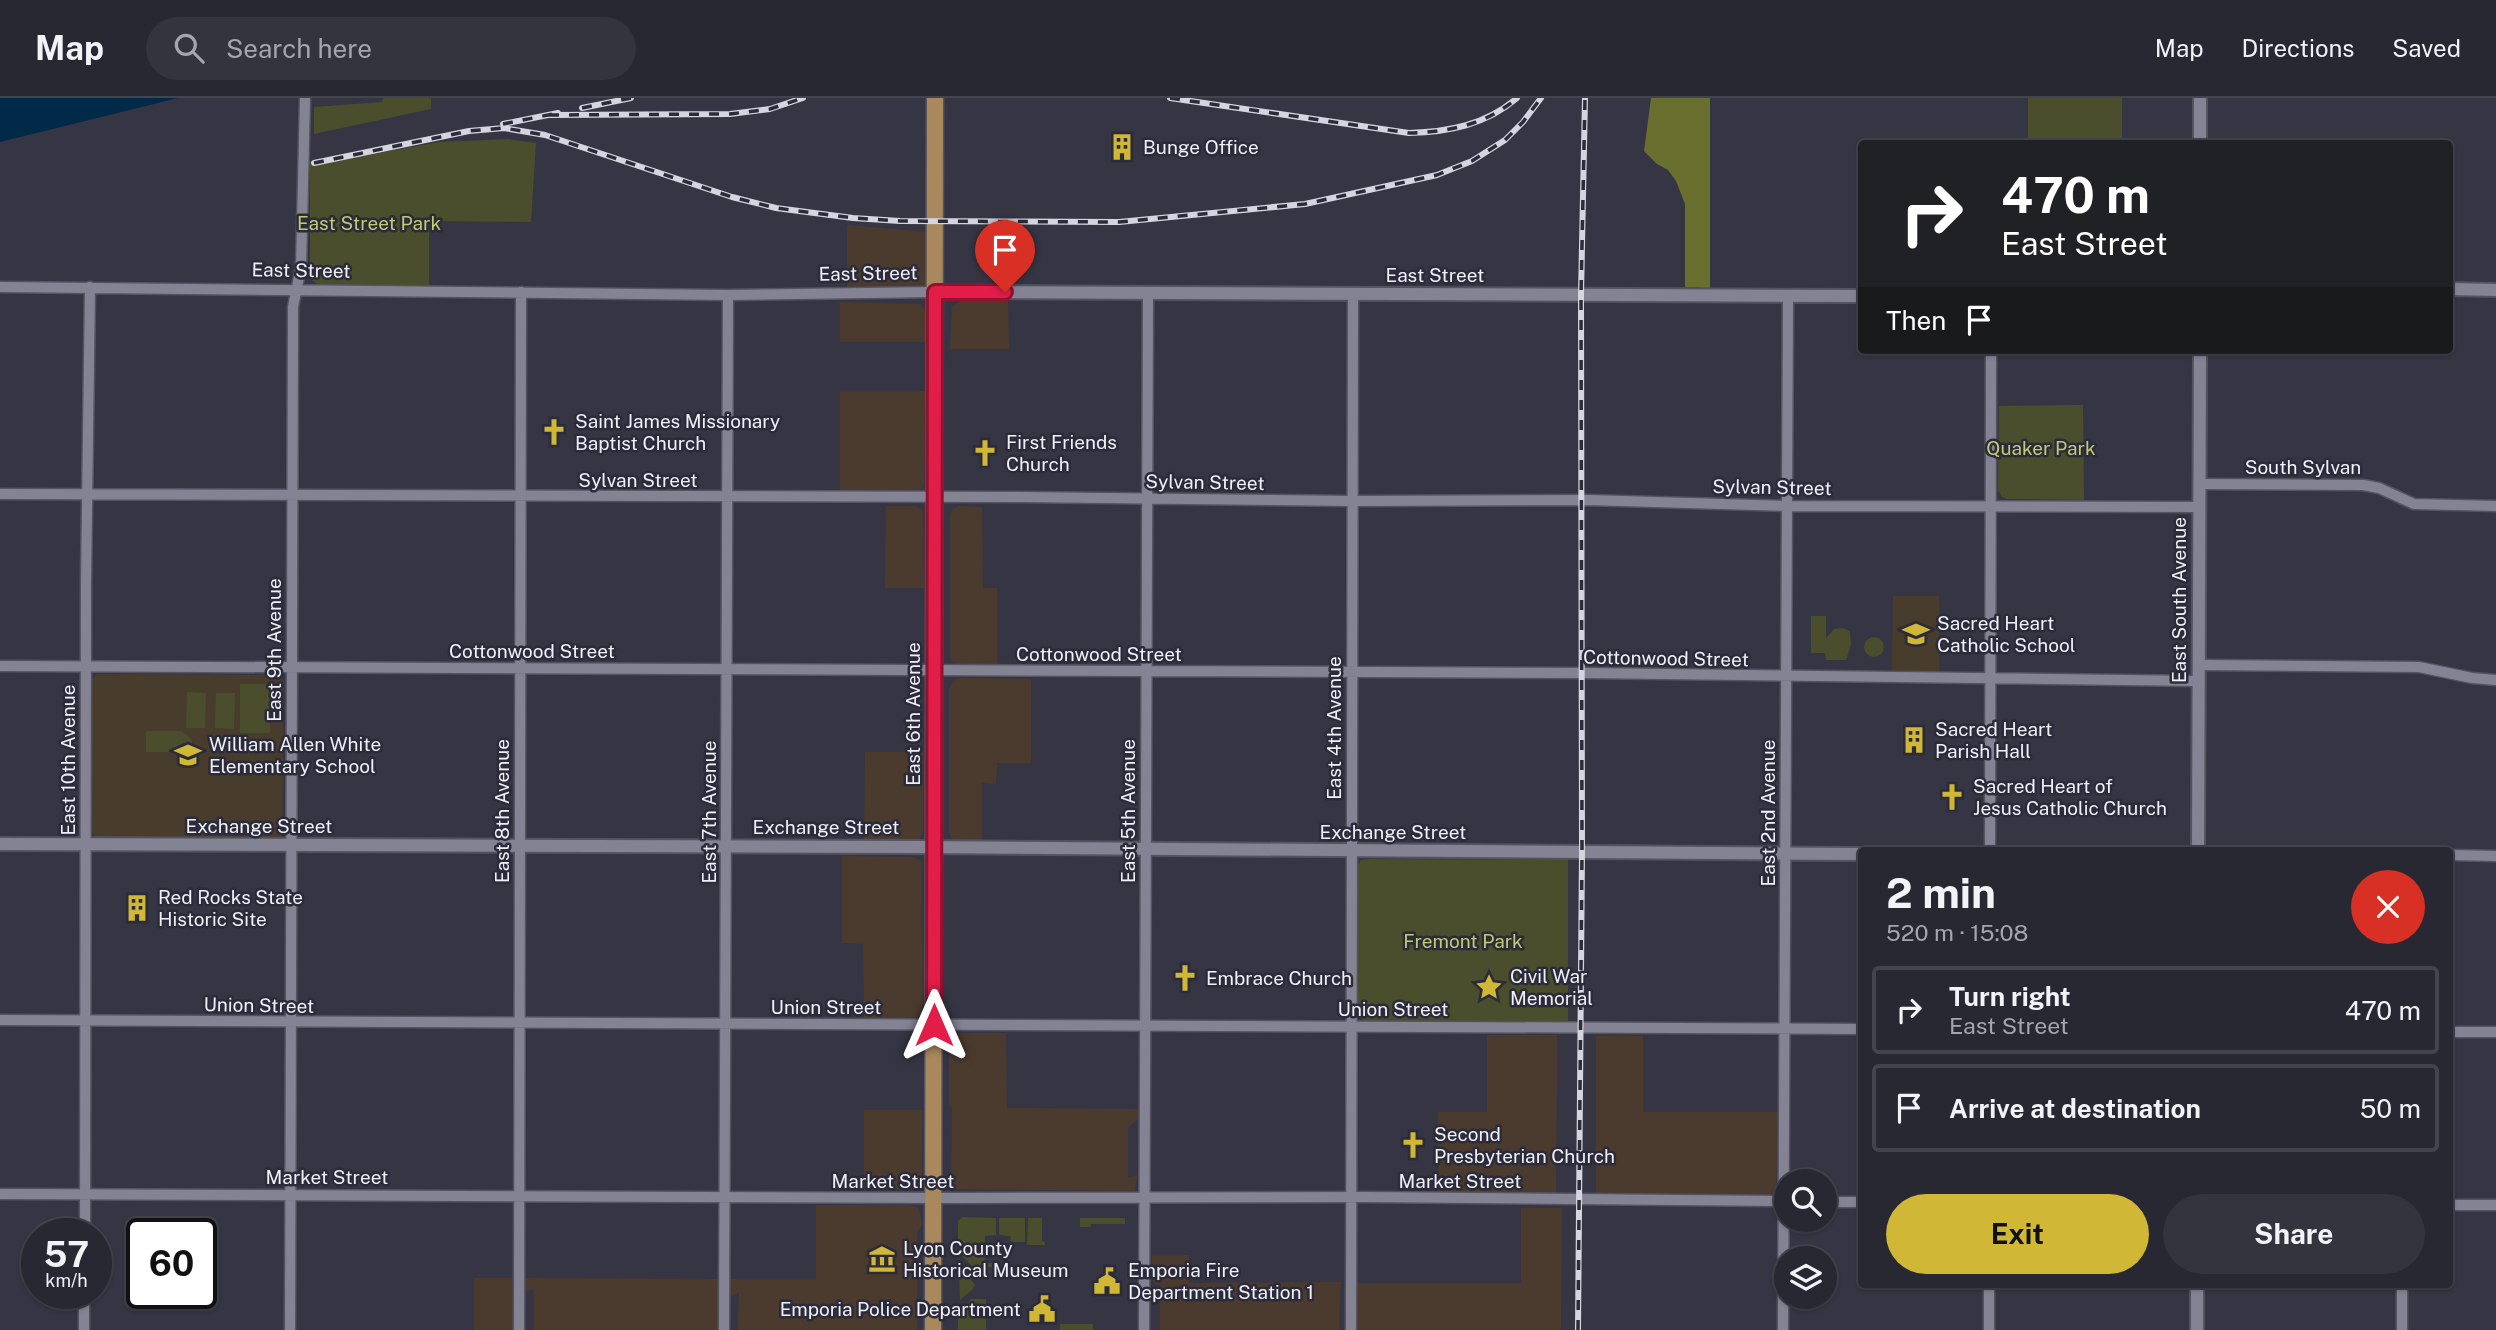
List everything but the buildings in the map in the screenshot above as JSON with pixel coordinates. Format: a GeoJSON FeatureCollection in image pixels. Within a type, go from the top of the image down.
{"type":"FeatureCollection","features":[{"type":"Feature","properties":{"kind":"main road","name":"East 6th Avenue"},"geometry":{"type":"LineString","coordinates":[[933,1330],[935,98]]}},
{"type":"Feature","properties":{"kind":"street","name":"East 9th Avenue"},"geometry":{"type":"LineString","coordinates":[[290,1330],[293,307],[301,267],[305,98]]}},
{"type":"Feature","properties":{"kind":"street"},"geometry":{"type":"LineString","coordinates":[[2200,98],[2200,140]]}},
{"type":"Feature","properties":{"kind":"street","name":"East Street"},"geometry":{"type":"LineString","coordinates":[[0,287],[728,295],[935,292],[1858,296]]}},
{"type":"Feature","properties":{"kind":"street","name":"East 10th Avenue"},"geometry":{"type":"LineString","coordinates":[[85,1218],[90,288]]}},
{"type":"Feature","properties":{"kind":"street"},"geometry":{"type":"LineString","coordinates":[[2453,289],[2496,290]]}},
{"type":"Feature","properties":{"kind":"street","name":"East 8th Avenue"},"geometry":{"type":"LineString","coordinates":[[519,1330],[522,292]]}},
{"type":"Feature","properties":{"kind":"street","name":"East 5th Avenue"},"geometry":{"type":"LineString","coordinates":[[1144,1330],[1148,293]]}},
{"type":"Feature","properties":{"kind":"street","name":"East 7th Avenue"},"geometry":{"type":"LineString","coordinates":[[724,1330],[728,295]]}},
{"type":"Feature","properties":{"kind":"street","name":"East 4th Avenue"},"geometry":{"type":"LineString","coordinates":[[1351,1330],[1353,295]]}},
{"type":"Feature","properties":{"kind":"street","name":"East 2nd Avenue"},"geometry":{"type":"LineString","coordinates":[[1785,1169],[1788,296]]}},
{"type":"Feature","properties":{"kind":"street"},"geometry":{"type":"LineString","coordinates":[[1990,847],[1991,354]]}},
{"type":"Feature","properties":{"kind":"street","name":"East South Avenue"},"geometry":{"type":"LineString","coordinates":[[2198,847],[2200,354]]}},
{"type":"Feature","properties":{"kind":"street","name":"South Sylvan"},"geometry":{"type":"LineString","coordinates":[[2199,484],[2363,485],[2379,488],[2403,501],[2419,505],[2496,506]]}},
{"type":"Feature","properties":{"kind":"street","name":"Sylvan Street"},"geometry":{"type":"LineString","coordinates":[[0,494],[727,498],[934,496],[1352,501],[1588,500],[1787,506],[2199,507]]}},
{"type":"Feature","properties":{"kind":"street"},"geometry":{"type":"LineString","coordinates":[[2199,665],[2419,667],[2496,680]]}},
{"type":"Feature","properties":{"kind":"street","name":"Cottonwood Street"},"geometry":{"type":"LineString","coordinates":[[0,666],[1351,672],[2198,681]]}},
{"type":"Feature","properties":{"kind":"street","name":"Exchange Street"},"geometry":{"type":"LineString","coordinates":[[0,844],[934,847],[1858,855]]}},
{"type":"Feature","properties":{"kind":"street"},"geometry":{"type":"LineString","coordinates":[[2453,855],[2496,856]]}},
{"type":"Feature","properties":{"kind":"street","name":"Union Street"},"geometry":{"type":"LineString","coordinates":[[0,1020],[1858,1029]]}},
{"type":"Feature","properties":{"kind":"street"},"geometry":{"type":"LineString","coordinates":[[2453,1032],[2496,1032]]}},
{"type":"Feature","properties":{"kind":"street","name":"Market Street"},"geometry":{"type":"LineString","coordinates":[[0,1194],[1774,1202]]}},
{"type":"Feature","properties":{"kind":"street"},"geometry":{"type":"LineString","coordinates":[[1837,1202],[1858,1202]]}},
{"type":"Feature","properties":{"kind":"street"},"geometry":{"type":"LineString","coordinates":[[2453,1205],[2496,1205]]}},
{"type":"Feature","properties":{"kind":"street","name":"East 2nd Avenue"},"geometry":{"type":"LineString","coordinates":[[1783,1330],[1785,1232]]}},
{"type":"Feature","properties":{"kind":"street"},"geometry":{"type":"LineString","coordinates":[[1989,1288],[1989,1330]]}},
{"type":"Feature","properties":{"kind":"street"},"geometry":{"type":"LineString","coordinates":[[2197,1288],[2197,1330]]}},
{"type":"Feature","properties":{"kind":"street"},"geometry":{"type":"LineString","coordinates":[[2402,1288],[2402,1330]]}},
{"type":"Feature","properties":{"kind":"street"},"geometry":{"type":"LineString","coordinates":[[84,1309],[84,1330]]}},
{"type":"Feature","properties":{"kind":"shaded area"},"geometry":{"type":"Polygon","coordinates":[[[847,225],[927,232],[925,286],[847,290],[847,225]]]}},
{"type":"Feature","properties":{"kind":"shaded area"},"geometry":{"type":"Polygon","coordinates":[[[964,299],[1008,299],[1009,349],[950,349],[952,307],[964,299]]]}},
{"type":"Feature","properties":{"kind":"shaded area"},"geometry":{"type":"Polygon","coordinates":[[[840,302],[920,304],[926,311],[925,342],[840,342],[840,302]]]}},
{"type":"Feature","properties":{"kind":"shaded area"},"geometry":{"type":"Polygon","coordinates":[[[840,391],[925,391],[922,489],[913,492],[840,491],[840,391]]]}},
{"type":"Feature","properties":{"kind":"shaded area"},"geometry":{"type":"Polygon","coordinates":[[[886,506],[916,506],[923,510],[924,588],[885,588],[886,506]]]}},
{"type":"Feature","properties":{"kind":"shaded area"},"geometry":{"type":"Polygon","coordinates":[[[958,506],[982,507],[983,588],[997,588],[997,665],[959,664],[953,662],[950,657],[950,515],[958,506]]]}},
{"type":"Feature","properties":{"kind":"shaded area","name":"Sacred Heart Catholic School"},"geometry":{"type":"Polygon","coordinates":[[[1893,596],[1939,596],[1939,672],[1892,672],[1893,596]]]}},
{"type":"Feature","properties":{"kind":"shaded area","name":"William Allen White Elementary School"},"geometry":{"type":"Polygon","coordinates":[[[97,674],[281,677],[284,682],[282,838],[96,838],[91,830],[92,680],[97,674]]]}},
{"type":"Feature","properties":{"kind":"shaded area"},"geometry":{"type":"Polygon","coordinates":[[[959,678],[1031,679],[1031,763],[997,763],[996,784],[982,783],[982,841],[953,840],[949,833],[949,690],[953,681],[959,678]]]}},
{"type":"Feature","properties":{"kind":"shaded area"},"geometry":{"type":"Polygon","coordinates":[[[865,752],[924,752],[923,832],[920,839],[864,842],[865,752]]]}},
{"type":"Feature","properties":{"kind":"shaded area"},"geometry":{"type":"Polygon","coordinates":[[[842,856],[914,857],[922,862],[923,1006],[916,1018],[864,1019],[863,944],[842,943],[842,856]]]}},
{"type":"Feature","properties":{"kind":"shaded area"},"geometry":{"type":"Polygon","coordinates":[[[955,1033],[1006,1033],[1007,1108],[1138,1109],[1138,1119],[1128,1128],[1128,1178],[1137,1175],[1135,1191],[954,1189],[951,1183],[949,1040],[955,1033]]]}},
{"type":"Feature","properties":{"kind":"shaded area"},"geometry":{"type":"Polygon","coordinates":[[[1487,1035],[1557,1035],[1556,1193],[1438,1193],[1438,1112],[1487,1112],[1487,1035]]]}},
{"type":"Feature","properties":{"kind":"shaded area"},"geometry":{"type":"Polygon","coordinates":[[[1596,1036],[1643,1036],[1643,1112],[1778,1112],[1774,1193],[1767,1196],[1596,1194],[1596,1036]]]}},
{"type":"Feature","properties":{"kind":"shaded area"},"geometry":{"type":"Polygon","coordinates":[[[864,1110],[922,1110],[922,1183],[919,1189],[864,1190],[864,1110]]]}},
{"type":"Feature","properties":{"kind":"shaded area"},"geometry":{"type":"Polygon","coordinates":[[[816,1205],[917,1207],[922,1225],[917,1233],[917,1330],[738,1330],[739,1292],[730,1297],[730,1279],[816,1279],[816,1205]]]}},
{"type":"Feature","properties":{"kind":"shaded area"},"geometry":{"type":"Polygon","coordinates":[[[1521,1208],[1562,1208],[1561,1330],[1358,1330],[1357,1283],[1521,1283],[1521,1208]]]}},
{"type":"Feature","properties":{"kind":"shaded area"},"geometry":{"type":"Polygon","coordinates":[[[1152,1255],[1189,1255],[1189,1283],[1342,1282],[1339,1330],[1160,1330],[1160,1285],[1153,1281],[1152,1255]]]}},
{"type":"Feature","properties":{"kind":"shaded area"},"geometry":{"type":"Polygon","coordinates":[[[474,1278],[512,1278],[513,1330],[474,1330],[474,1278]]]}},
{"type":"Feature","properties":{"kind":"shaded area"},"geometry":{"type":"Polygon","coordinates":[[[525,1278],[718,1279],[718,1330],[534,1330],[534,1291],[525,1292],[525,1278]]]}},
{"type":"Feature","properties":{"kind":"green space"},"geometry":{"type":"Polygon","coordinates":[[[383,98],[431,98],[431,109],[314,134],[314,107],[382,102],[383,98]]]}},
{"type":"Feature","properties":{"kind":"green space"},"geometry":{"type":"Polygon","coordinates":[[[1651,98],[1710,98],[1710,288],[1685,287],[1685,204],[1676,181],[1668,170],[1657,164],[1644,151],[1651,98]]]}},
{"type":"Feature","properties":{"kind":"green space"},"geometry":{"type":"Polygon","coordinates":[[[2028,98],[2122,98],[2122,140],[2028,140],[2028,98]]]}},
{"type":"Feature","properties":{"kind":"green space","name":"East Street Park"},"geometry":{"type":"Polygon","coordinates":[[[508,139],[536,143],[531,222],[429,221],[429,285],[319,285],[310,279],[310,162],[335,161],[439,142],[508,139]]]}},
{"type":"Feature","properties":{"kind":"green space","name":"Quaker Park"},"geometry":{"type":"Polygon","coordinates":[[[2083,405],[2084,500],[2002,497],[1998,490],[1999,406],[2083,405]]]}},
{"type":"Feature","properties":{"kind":"green space"},"geometry":{"type":"Polygon","coordinates":[[[1811,616],[1826,616],[1826,638],[1834,629],[1850,631],[1851,645],[1846,660],[1826,660],[1825,653],[1811,653],[1811,616]]]}},
{"type":"Feature","properties":{"kind":"green space"},"geometry":{"type":"Polygon","coordinates":[[[1874,637],[1881,640],[1884,647],[1881,654],[1874,657],[1867,654],[1864,647],[1867,640],[1874,637]]]}},
{"type":"Feature","properties":{"kind":"green space"},"geometry":{"type":"Polygon","coordinates":[[[240,684],[270,684],[270,733],[240,733],[240,684]]]}},
{"type":"Feature","properties":{"kind":"green space"},"geometry":{"type":"Polygon","coordinates":[[[187,692],[206,693],[205,728],[186,728],[187,692]]]}},
{"type":"Feature","properties":{"kind":"green space"},"geometry":{"type":"Polygon","coordinates":[[[216,693],[235,693],[234,729],[215,728],[216,693]]]}},
{"type":"Feature","properties":{"kind":"green space"},"geometry":{"type":"Polygon","coordinates":[[[146,731],[182,731],[192,740],[192,752],[146,752],[146,731]]]}},
{"type":"Feature","properties":{"kind":"green space","name":"Fremont Park"},"geometry":{"type":"Polygon","coordinates":[[[1361,860],[1568,860],[1568,1022],[1360,1019],[1358,865],[1361,860]]]}},
{"type":"Feature","properties":{"kind":"green space"},"geometry":{"type":"Polygon","coordinates":[[[962,1217],[996,1218],[996,1235],[985,1236],[985,1263],[993,1263],[993,1267],[973,1267],[958,1252],[958,1221],[962,1217]]]}},
{"type":"Feature","properties":{"kind":"green space"},"geometry":{"type":"Polygon","coordinates":[[[999,1218],[1025,1218],[1025,1242],[1011,1242],[1010,1236],[999,1235],[999,1218]]]}},
{"type":"Feature","properties":{"kind":"green space"},"geometry":{"type":"Polygon","coordinates":[[[1028,1218],[1042,1218],[1042,1241],[1045,1245],[1027,1245],[1028,1218]]]}},
{"type":"Feature","properties":{"kind":"green space"},"geometry":{"type":"Polygon","coordinates":[[[1080,1218],[1125,1218],[1125,1224],[1091,1224],[1090,1227],[1080,1227],[1080,1218]]]}},
{"type":"Feature","properties":{"kind":"green space"},"geometry":{"type":"Polygon","coordinates":[[[959,1268],[975,1284],[960,1300],[959,1268]]]}},
{"type":"Feature","properties":{"kind":"green space"},"geometry":{"type":"Polygon","coordinates":[[[971,1299],[986,1299],[986,1330],[958,1330],[958,1313],[971,1299]]]}},
{"type":"Feature","properties":{"kind":"green space"},"geometry":{"type":"Polygon","coordinates":[[[1060,1324],[1093,1324],[1093,1330],[1060,1330],[1060,1324]]]}},
{"type":"Feature","properties":{"kind":"water"},"geometry":{"type":"Polygon","coordinates":[[[0,98],[178,98],[0,142],[0,98]]]}},
{"type":"Feature","properties":{"kind":"railway"},"geometry":{"type":"LineString","coordinates":[[582,108],[631,98]]}},
{"type":"Feature","properties":{"kind":"railway"},"geometry":{"type":"LineString","coordinates":[[549,115],[730,114],[770,109],[803,98]]}},
{"type":"Feature","properties":{"kind":"railway"},"geometry":{"type":"LineString","coordinates":[[1170,98],[1409,133],[1452,129],[1479,121],[1493,115],[1517,98]]}},
{"type":"Feature","properties":{"kind":"railway"},"geometry":{"type":"LineString","coordinates":[[314,163],[469,131],[504,128],[545,135],[732,197],[776,208],[900,221],[1119,222],[1305,204],[1437,175],[1472,161],[1505,140],[1541,98]]}},
{"type":"Feature","properties":{"kind":"railway"},"geometry":{"type":"LineString","coordinates":[[1578,1330],[1582,852],[1581,295],[1585,98]]}},
{"type":"Feature","properties":{"kind":"railway"},"geometry":{"type":"LineString","coordinates":[[503,124],[558,113]]}},
{"type":"Feature","properties":{"kind":"place","name":"Bunge Office"},"geometry":{"type":"Point","coordinates":[1122,147]}},
{"type":"Feature","properties":{"kind":"place","name":"Saint James Missionary Baptist Church"},"geometry":{"type":"Point","coordinates":[554,432]}},
{"type":"Feature","properties":{"kind":"place","name":"First Friends Church"},"geometry":{"type":"Point","coordinates":[985,453]}},
{"type":"Feature","properties":{"kind":"place","name":"Sacred Heart Catholic School"},"geometry":{"type":"Point","coordinates":[1916,634]}},
{"type":"Feature","properties":{"kind":"place","name":"Sacred Heart Parish Hall"},"geometry":{"type":"Point","coordinates":[1914,740]}},
{"type":"Feature","properties":{"kind":"place","name":"William Allen White Elementary School"},"geometry":{"type":"Point","coordinates":[188,755]}},
{"type":"Feature","properties":{"kind":"place","name":"Sacred Heart of Jesus Catholic Church"},"geometry":{"type":"Point","coordinates":[1952,797]}},
{"type":"Feature","properties":{"kind":"place","name":"Red Rocks State Historic Site"},"geometry":{"type":"Point","coordinates":[137,908]}},
{"type":"Feature","properties":{"kind":"place","name":"Embrace Church"},"geometry":{"type":"Point","coordinates":[1185,978]}},
{"type":"Feature","properties":{"kind":"place","name":"Civil War Memorial"},"geometry":{"type":"Point","coordinates":[1489,987]}},
{"type":"Feature","properties":{"kind":"place","name":"Second Presbyterian Church"},"geometry":{"type":"Point","coordinates":[1413,1145]}},
{"type":"Feature","properties":{"kind":"place","name":"Lyon County Historical Museum"},"geometry":{"type":"Point","coordinates":[882,1259]}},
{"type":"Feature","properties":{"kind":"place","name":"Emporia Fire Department Station 1"},"geometry":{"type":"Point","coordinates":[1107,1281]}},
{"type":"Feature","properties":{"kind":"place","name":"Emporia Police Department"},"geometry":{"type":"Point","coordinates":[1042,1309]}},
{"type":"Feature","properties":{"kind":"route"},"geometry":{"type":"LineString","coordinates":[[934,1025],[935,292],[1005,292]]}}]}
